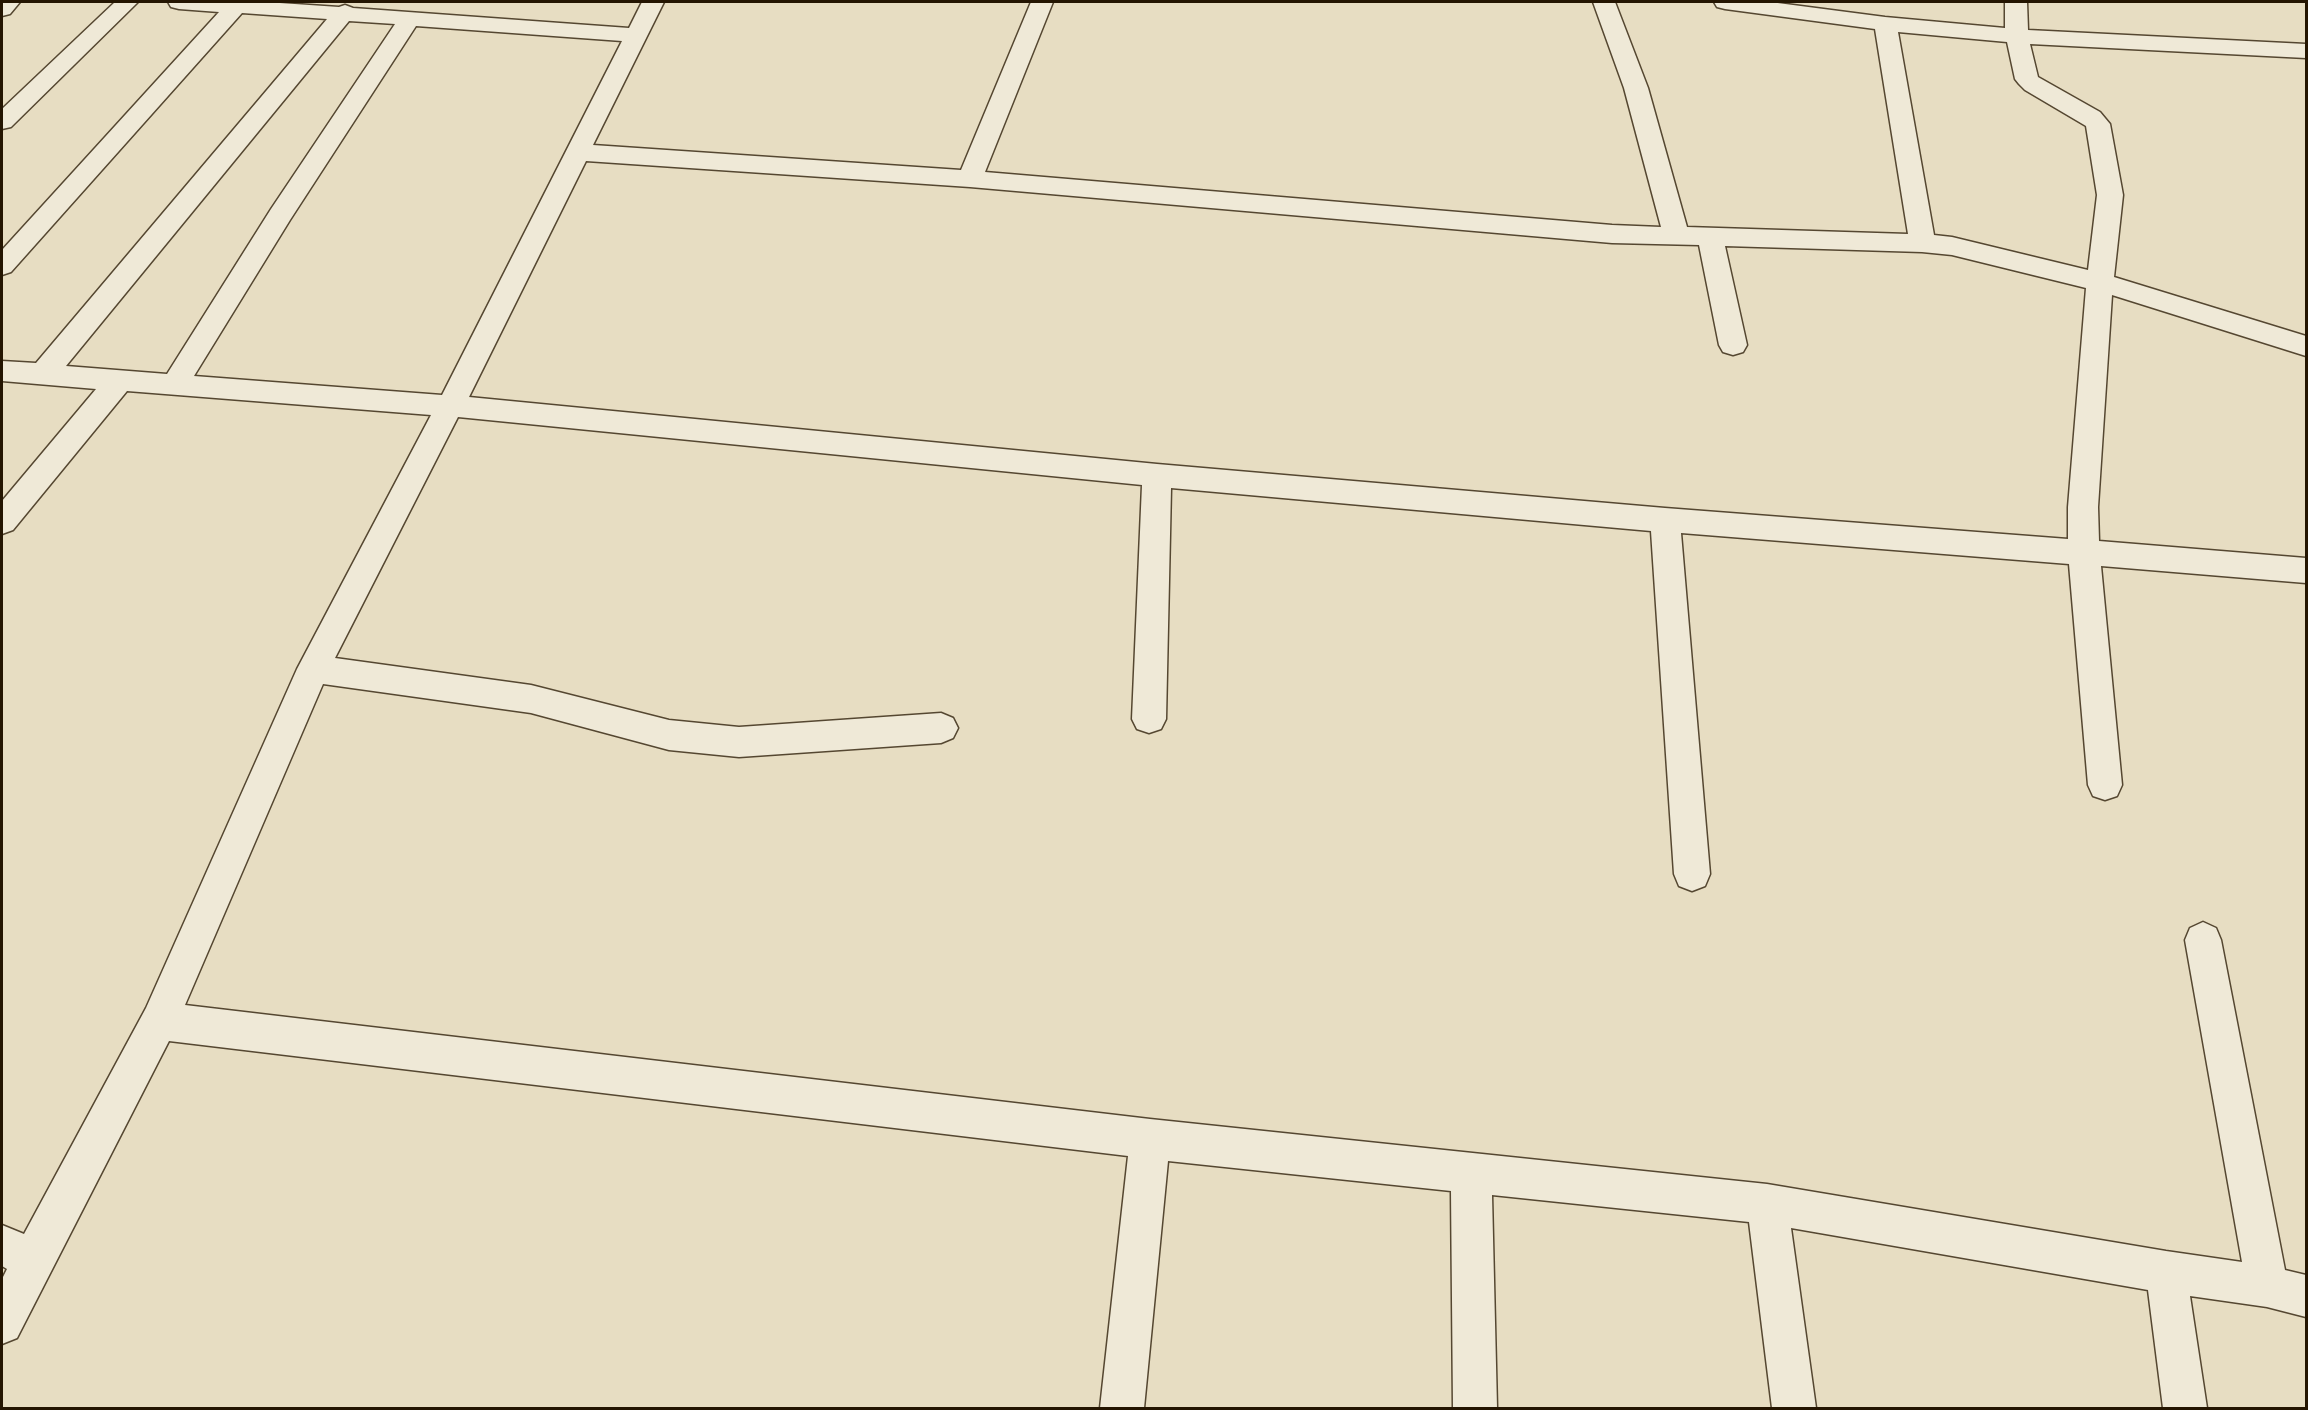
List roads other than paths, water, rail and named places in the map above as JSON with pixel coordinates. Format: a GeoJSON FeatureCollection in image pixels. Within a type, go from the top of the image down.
{"type":"FeatureCollection","features":[{"type":"Feature","properties":{"kind":"street"},"geometry":{"type":"LineString","coordinates":[[2,9],[9,2]]}},
{"type":"Feature","properties":{"kind":"street"},"geometry":{"type":"LineString","coordinates":[[2,122],[127,2]]}},
{"type":"Feature","properties":{"kind":"street"},"geometry":{"type":"LineString","coordinates":[[179,2],[345,12],[635,35]]}},
{"type":"Feature","properties":{"kind":"street"},"geometry":{"type":"LineString","coordinates":[[2,1323],[17,1252],[159,1021],[313,669],[450,406],[653,2]]}},
{"type":"Feature","properties":{"kind":"street"},"geometry":{"type":"LineString","coordinates":[[970,179],[1042,2]]}},
{"type":"Feature","properties":{"kind":"street"},"geometry":{"type":"LineString","coordinates":[[1604,2],[1636,88],[1676,236]]}},
{"type":"Feature","properties":{"kind":"street"},"geometry":{"type":"LineString","coordinates":[[1725,2],[1885,24],[2017,36],[2307,51]]}},
{"type":"Feature","properties":{"kind":"street"},"geometry":{"type":"LineString","coordinates":[[2016,2],[2017,36],[2027,79],[2033,85],[2092,117],[2098,124],[2110,195],[2100,282],[2083,507],[2084,554],[2105,785]]}},
{"type":"Feature","properties":{"kind":"street"},"geometry":{"type":"LineString","coordinates":[[2,266],[236,6]]}},
{"type":"Feature","properties":{"kind":"street"},"geometry":{"type":"LineString","coordinates":[[42,375],[345,12]]}},
{"type":"Feature","properties":{"kind":"street"},"geometry":{"type":"LineString","coordinates":[[174,384],[280,215],[411,17]]}},
{"type":"Feature","properties":{"kind":"street"},"geometry":{"type":"LineString","coordinates":[[1885,24],[1922,243]]}},
{"type":"Feature","properties":{"kind":"street"},"geometry":{"type":"LineString","coordinates":[[577,152],[970,179],[1612,234],[1922,243],[1952,246],[2100,282],[2307,346]]}},
{"type":"Feature","properties":{"kind":"street"},"geometry":{"type":"LineString","coordinates":[[1710,236],[1733,345]]}},
{"type":"Feature","properties":{"kind":"street"},"geometry":{"type":"LineString","coordinates":[[2,371],[450,406],[1157,475],[1665,520],[2307,570]]}},
{"type":"Feature","properties":{"kind":"street"},"geometry":{"type":"LineString","coordinates":[[2,522],[119,381]]}},
{"type":"Feature","properties":{"kind":"street"},"geometry":{"type":"LineString","coordinates":[[1149,719],[1157,475]]}},
{"type":"Feature","properties":{"kind":"street"},"geometry":{"type":"LineString","coordinates":[[1665,520],[1692,874]]}},
{"type":"Feature","properties":{"kind":"street"},"geometry":{"type":"LineString","coordinates":[[313,669],[531,699],[669,735],[739,742],[941,728]]}},
{"type":"Feature","properties":{"kind":"street"},"geometry":{"type":"LineString","coordinates":[[2204,940],[2267,1286]]}},
{"type":"Feature","properties":{"kind":"street"},"geometry":{"type":"LineString","coordinates":[[159,1021],[1150,1139],[1767,1204],[2166,1272],[2267,1286],[2307,1296]]}},
{"type":"Feature","properties":{"kind":"street"},"geometry":{"type":"LineString","coordinates":[[1122,1408],[1150,1139]]}},
{"type":"Feature","properties":{"kind":"street"},"geometry":{"type":"LineString","coordinates":[[1472,1173],[1475,1408]]}},
{"type":"Feature","properties":{"kind":"street"},"geometry":{"type":"LineString","coordinates":[[1767,1204],[1794,1408]]}},
{"type":"Feature","properties":{"kind":"street"},"geometry":{"type":"LineString","coordinates":[[2166,1272],[2185,1408]]}}]}
